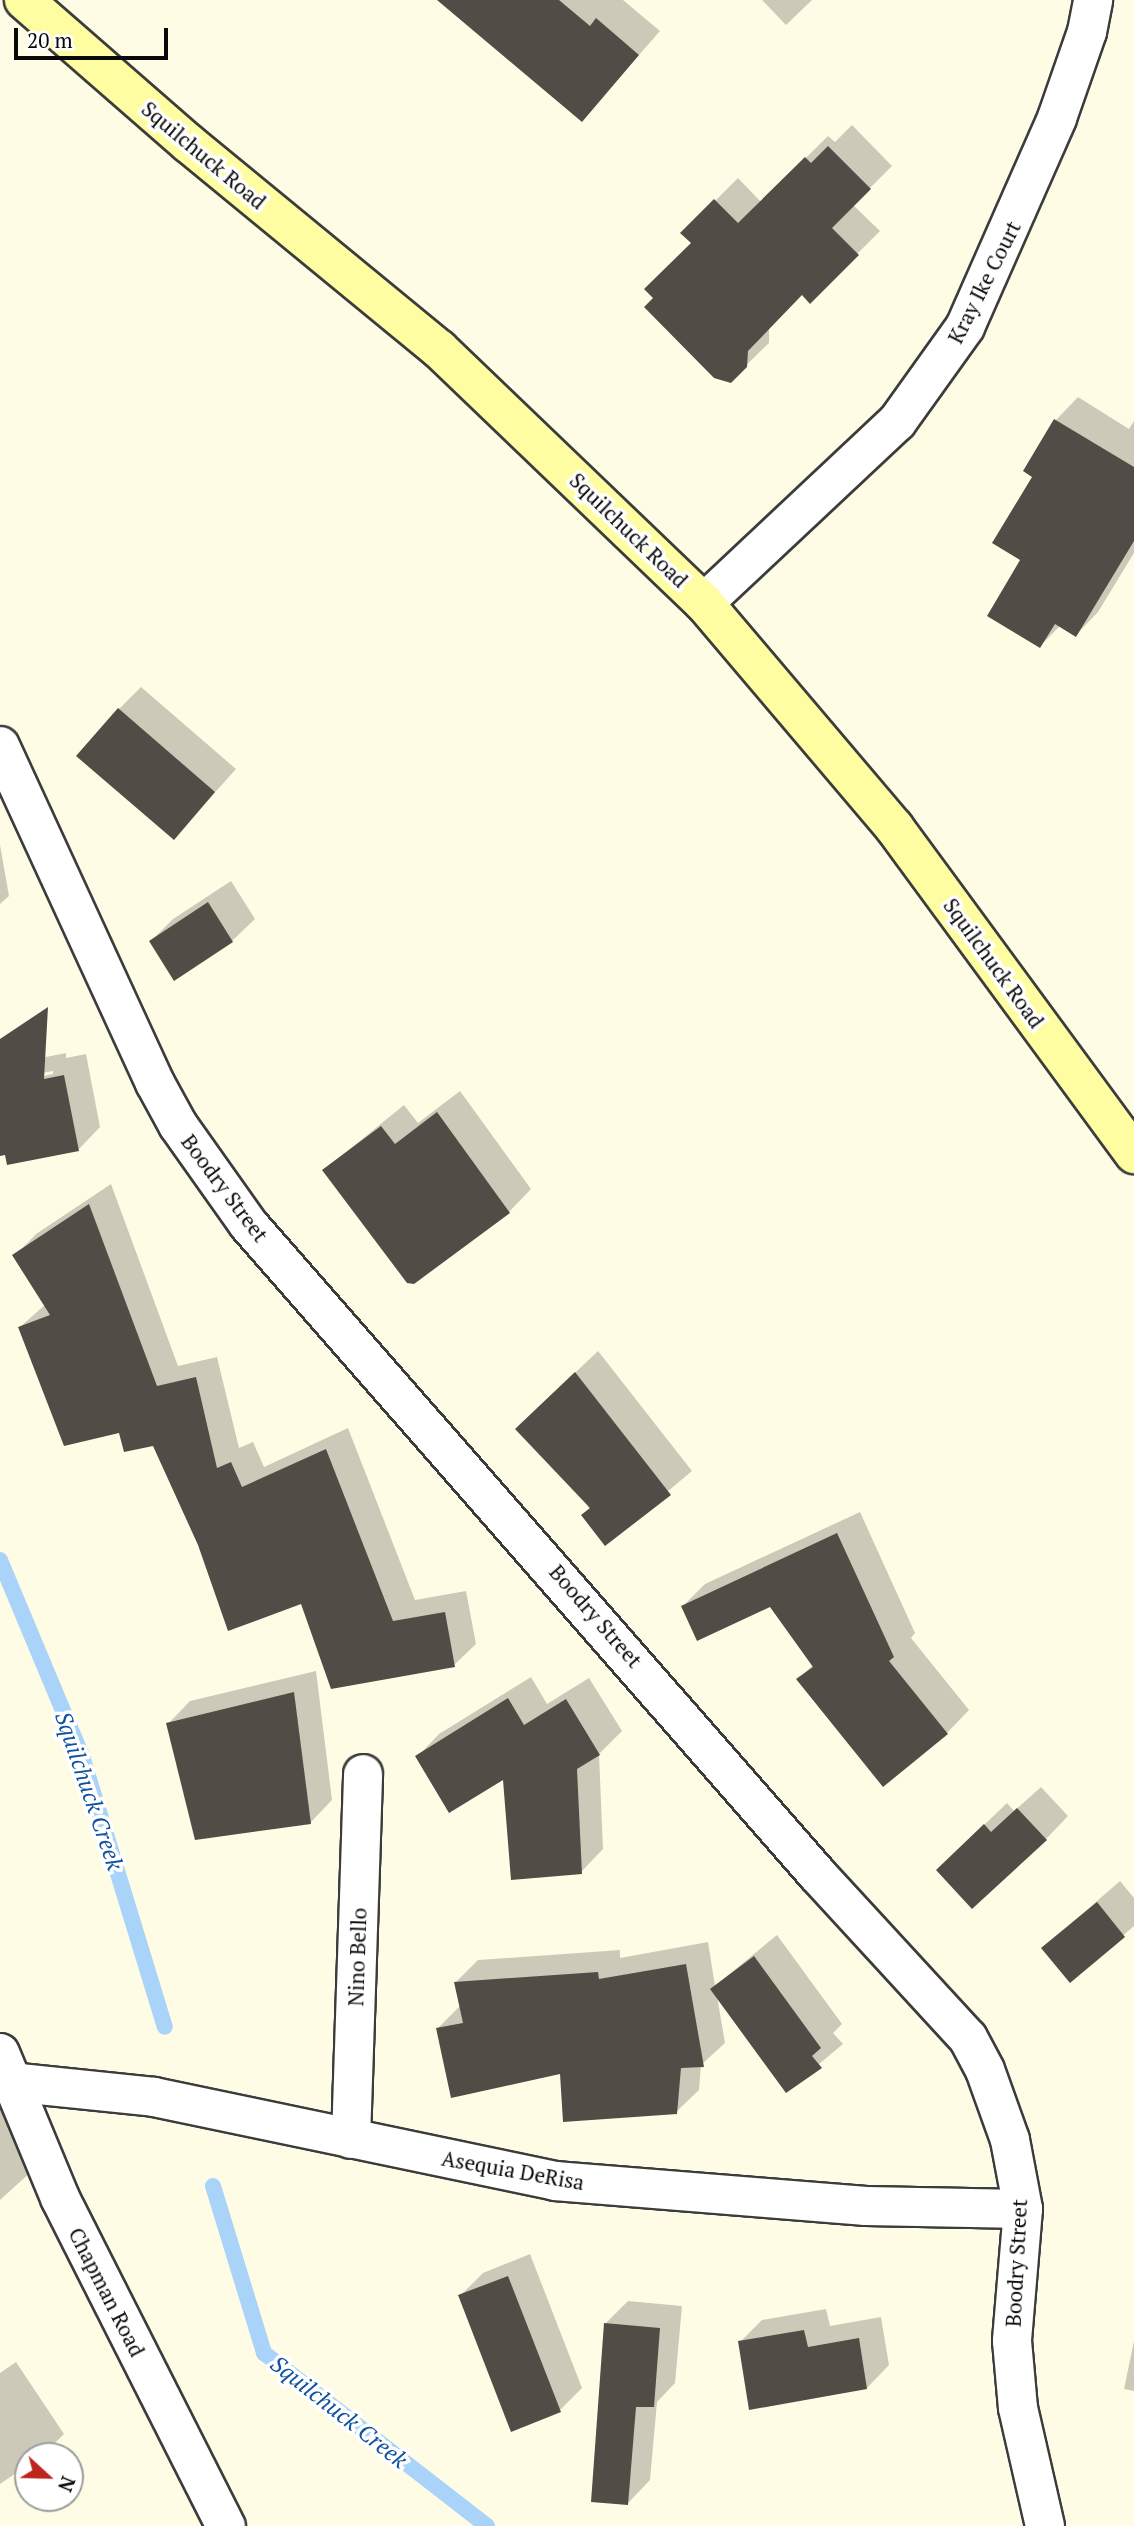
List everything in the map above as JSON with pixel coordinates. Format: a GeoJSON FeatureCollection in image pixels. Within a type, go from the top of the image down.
{"type":"FeatureCollection","features":[{"type":"Feature","properties":{"kind":"main road","name":"Squilchuck Road"},"geometry":{"type":"LineString","coordinates":[[24,0],[188,143],[439,349],[704,603],[894,827],[1134,1154]]}},
{"type":"Feature","properties":{"kind":"street","name":"Kray Ike Court"},"geometry":{"type":"LineString","coordinates":[[704,603],[897,422],[965,327],[1057,118],[1087,33],[1093,0]]}},
{"type":"Feature","properties":{"kind":"street","name":"Boodry Street"},"geometry":{"type":"LineString","coordinates":[[0,746],[155,1083],[214,1177],[248,1224],[817,1874],[968,2038],[985,2070],[1010,2140],[1023,2209],[1012,2341],[1018,2408],[1045,2526]]}},
{"type":"Feature","properties":{"kind":"street","name":"Nino Bello"},"geometry":{"type":"LineString","coordinates":[[351,2139],[363,1774]]}},
{"type":"Feature","properties":{"kind":"street","name":"Asequia DeRisa"},"geometry":{"type":"LineString","coordinates":[[5,2067],[555,2181],[866,2206],[1023,2209]]}},
{"type":"Feature","properties":{"kind":"street","name":"Chapman Road"},"geometry":{"type":"LineString","coordinates":[[5,2067],[60,2198],[226,2526]]}},
{"type":"Feature","properties":{"kind":"building"},"geometry":{"type":"Polygon","coordinates":[[[437,0],[559,0],[590,26],[596,18],[639,55],[582,122],[437,0]]]}},
{"type":"Feature","properties":{"kind":"building"},"geometry":{"type":"Polygon","coordinates":[[[828,146],[871,189],[832,228],[859,255],[810,304],[802,295],[748,351],[747,367],[731,383],[714,378],[644,307],[653,298],[644,289],[691,243],[680,233],[714,199],[738,223],[805,157],[811,163],[828,146]]]}},
{"type":"Feature","properties":{"kind":"building"},"geometry":{"type":"Polygon","coordinates":[[[1054,419],[1134,467],[1134,541],[1076,637],[1055,624],[1040,648],[987,616],[1020,560],[992,543],[1032,477],[1023,471],[1054,419]]]}},
{"type":"Feature","properties":{"kind":"building"},"geometry":{"type":"Polygon","coordinates":[[[118,708],[215,792],[174,840],[76,756],[118,708]]]}},
{"type":"Feature","properties":{"kind":"building"},"geometry":{"type":"Polygon","coordinates":[[[208,902],[233,942],[174,981],[149,941],[208,902]]]}},
{"type":"Feature","properties":{"kind":"building"},"geometry":{"type":"Polygon","coordinates":[[[48,1007],[44,1079],[64,1075],[79,1151],[7,1165],[5,1155],[0,1156],[0,1039],[48,1007]]]}},
{"type":"Feature","properties":{"kind":"building"},"geometry":{"type":"Polygon","coordinates":[[[437,1112],[510,1213],[414,1284],[407,1283],[322,1170],[381,1126],[395,1144],[437,1112]]]}},
{"type":"Feature","properties":{"kind":"building"},"geometry":{"type":"Polygon","coordinates":[[[89,1204],[157,1386],[196,1377],[217,1468],[231,1462],[242,1487],[326,1449],[393,1621],[445,1612],[455,1667],[331,1689],[301,1604],[228,1631],[198,1545],[153,1446],[124,1452],[119,1433],[64,1446],[18,1327],[50,1315],[12,1255],[89,1204]]]}},
{"type":"Feature","properties":{"kind":"building"},"geometry":{"type":"Polygon","coordinates":[[[575,1372],[671,1495],[605,1546],[581,1515],[590,1508],[515,1429],[575,1372]]]}},
{"type":"Feature","properties":{"kind":"building"},"geometry":{"type":"Polygon","coordinates":[[[837,1533],[894,1657],[889,1661],[948,1734],[883,1787],[796,1679],[813,1667],[770,1607],[697,1641],[681,1606],[837,1533]]]}},
{"type":"Feature","properties":{"kind":"building"},"geometry":{"type":"Polygon","coordinates":[[[294,1692],[311,1824],[195,1840],[166,1723],[294,1692]]]}},
{"type":"Feature","properties":{"kind":"building"},"geometry":{"type":"Polygon","coordinates":[[[508,1698],[524,1725],[566,1699],[600,1755],[577,1769],[582,1874],[511,1880],[503,1780],[449,1813],[415,1756],[508,1698]]]}},
{"type":"Feature","properties":{"kind":"building"},"geometry":{"type":"Polygon","coordinates":[[[1017,1808],[1047,1840],[972,1909],[936,1870],[984,1824],[991,1832],[1017,1808]]]}},
{"type":"Feature","properties":{"kind":"building"},"geometry":{"type":"Polygon","coordinates":[[[1097,1902],[1125,1937],[1070,1983],[1041,1948],[1097,1902]]]}},
{"type":"Feature","properties":{"kind":"building"},"geometry":{"type":"Polygon","coordinates":[[[754,1956],[821,2048],[812,2056],[822,2068],[786,2093],[710,1989],[754,1956]]]}},
{"type":"Feature","properties":{"kind":"building"},"geometry":{"type":"Polygon","coordinates":[[[686,1964],[704,2067],[681,2068],[677,2114],[563,2122],[560,2074],[451,2098],[436,2028],[463,2023],[454,1982],[598,1972],[599,1979],[686,1964]]]}},
{"type":"Feature","properties":{"kind":"building"},"geometry":{"type":"Polygon","coordinates":[[[508,2276],[561,2412],[511,2432],[458,2295],[508,2276]]]}},
{"type":"Feature","properties":{"kind":"building"},"geometry":{"type":"Polygon","coordinates":[[[604,2323],[660,2328],[654,2407],[636,2407],[628,2505],[591,2502],[604,2323]]]}},
{"type":"Feature","properties":{"kind":"building"},"geometry":{"type":"Polygon","coordinates":[[[804,2330],[808,2347],[859,2338],[867,2389],[749,2410],[738,2341],[804,2330]]]}},
{"type":"Feature","properties":{"kind":"waterway","name":"Squilchuck Creek"},"geometry":{"type":"LineString","coordinates":[[0,1560],[82,1756],[165,2027]]}},
{"type":"Feature","properties":{"kind":"waterway","name":"Squilchuck Creek"},"geometry":{"type":"LineString","coordinates":[[213,2186],[264,2353],[487,2526]]}}]}
